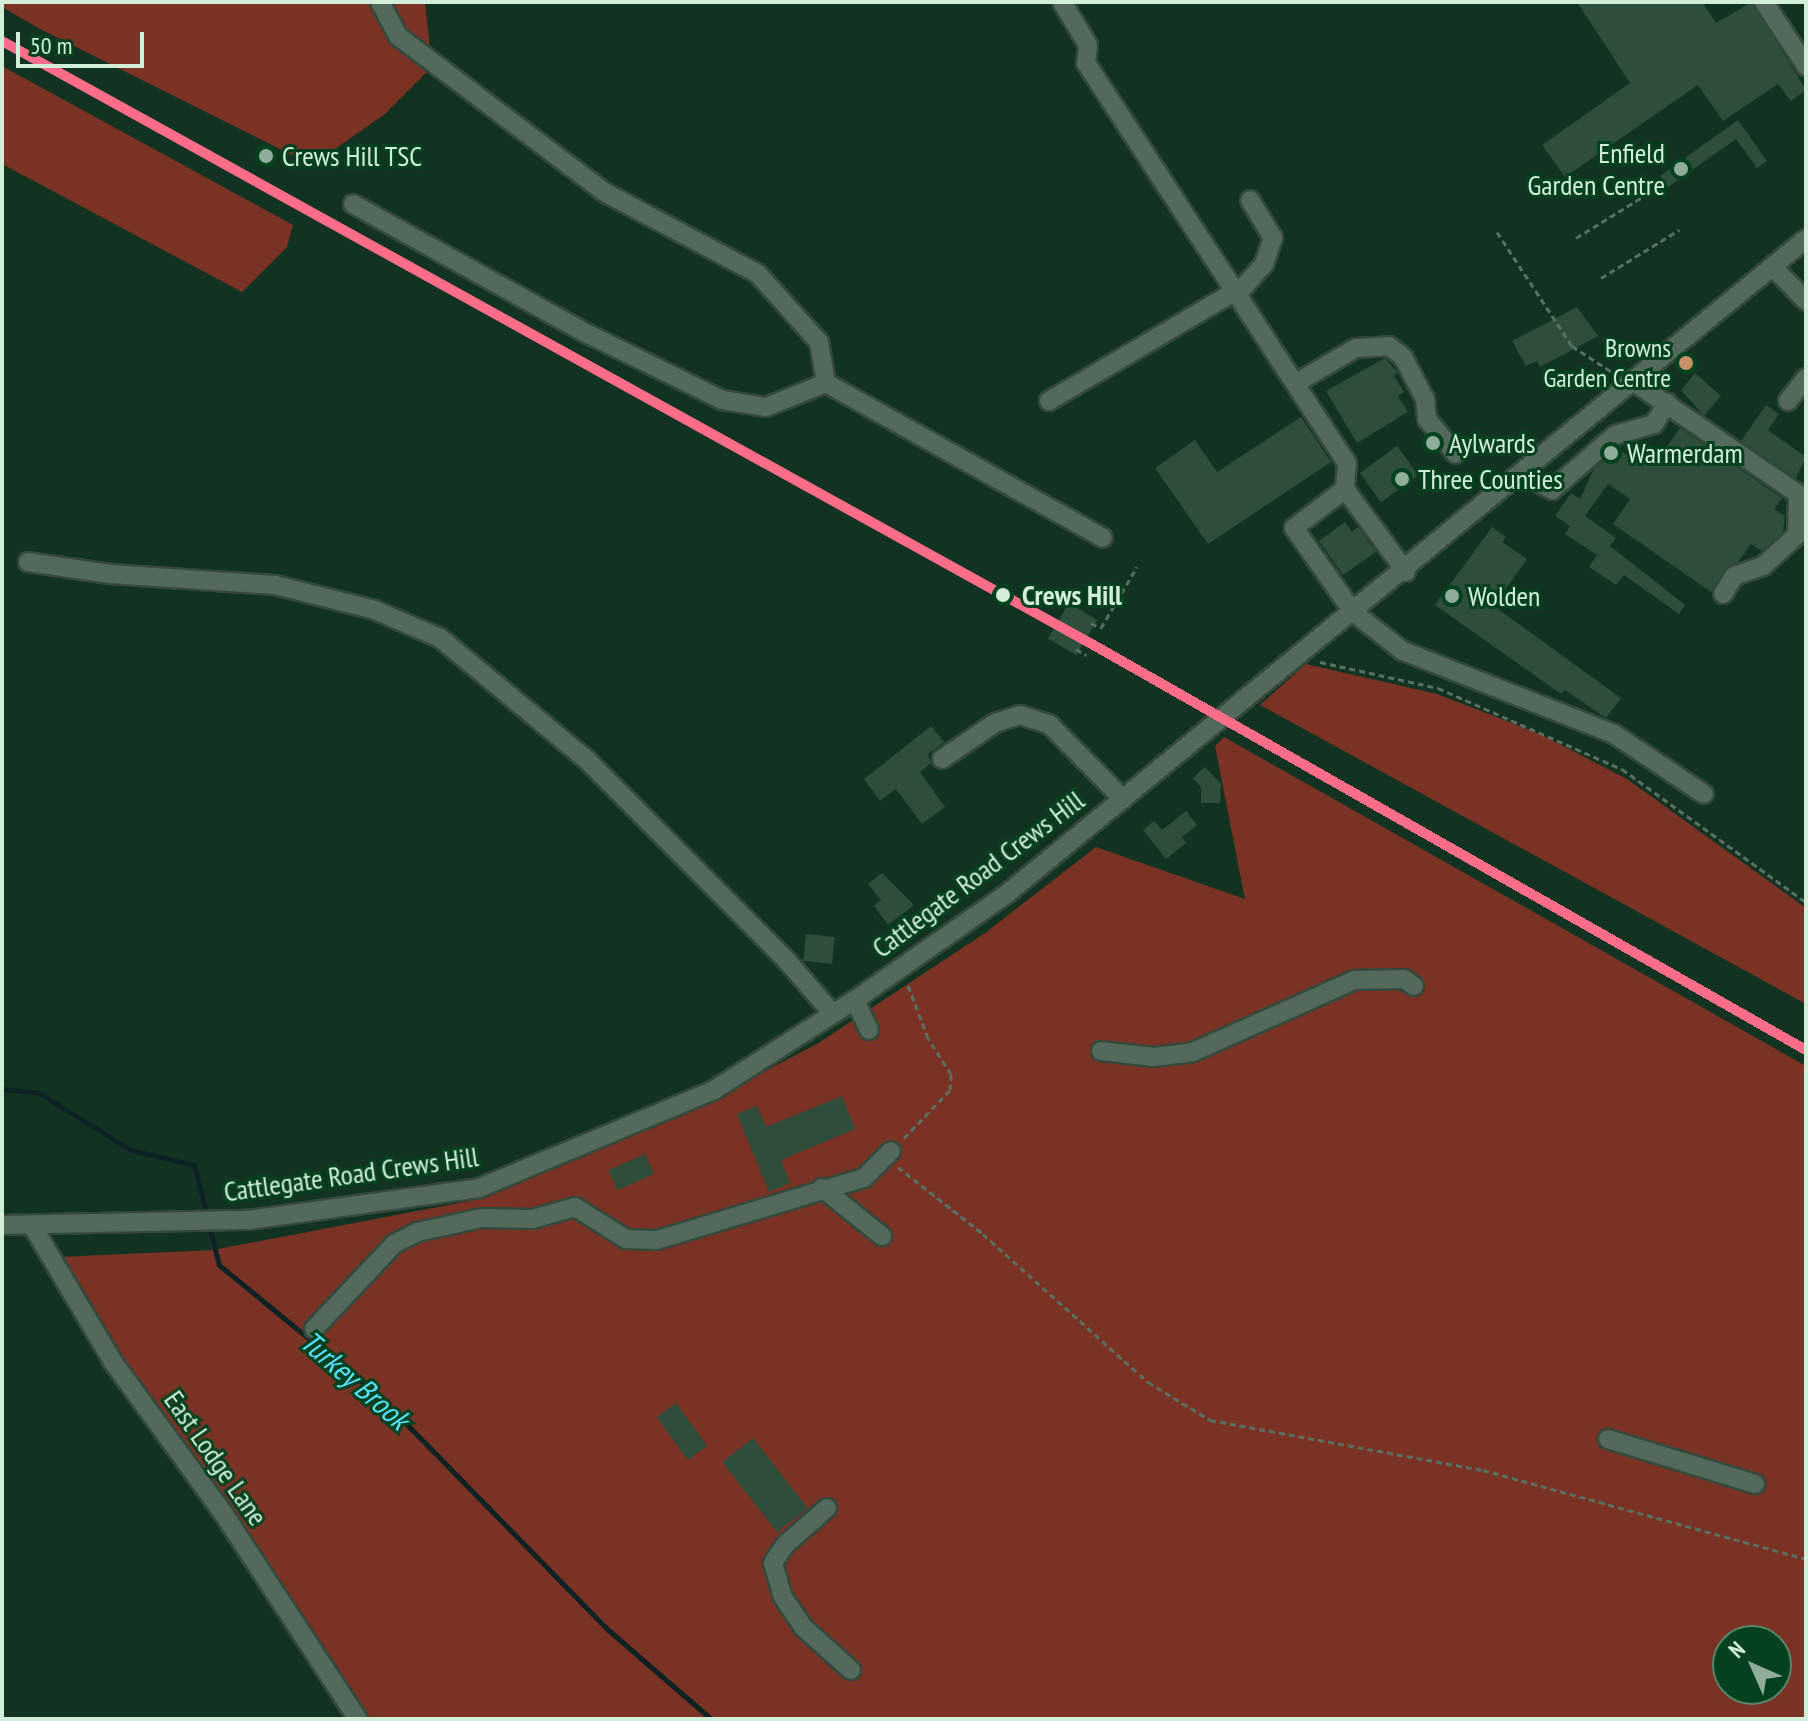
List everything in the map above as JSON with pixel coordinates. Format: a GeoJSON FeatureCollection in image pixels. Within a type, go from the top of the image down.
{"type":"FeatureCollection","features":[{"type":"Feature","properties":{"kind":"street"},"geometry":{"type":"LineString","coordinates":[[380,2],[398,36],[604,192],[758,274],[819,342],[826,383]]}},
{"type":"Feature","properties":{"kind":"street"},"geometry":{"type":"LineString","coordinates":[[1764,2],[1806,66]]}},
{"type":"Feature","properties":{"kind":"street"},"geometry":{"type":"LineString","coordinates":[[1064,3],[1088,45],[1086,63],[1228,287],[1237,291],[1347,464],[1345,489],[1406,572]]}},
{"type":"Feature","properties":{"kind":"street"},"geometry":{"type":"LineString","coordinates":[[1049,401],[1237,291],[1264,264],[1273,238],[1250,200]]}},
{"type":"Feature","properties":{"kind":"street"},"geometry":{"type":"LineString","coordinates":[[353,204],[588,334],[722,400],[766,407],[826,383]]}},
{"type":"Feature","properties":{"kind":"street","name":"Cattlegate Road Crews Hill"},"geometry":{"type":"LineString","coordinates":[[2,1225],[33,1227],[225,1221],[479,1188],[714,1090],[855,1000],[1009,892],[1297,656],[1406,572],[1806,239]]}},
{"type":"Feature","properties":{"kind":"street"},"geometry":{"type":"LineString","coordinates":[[1773,267],[1806,301]]}},
{"type":"Feature","properties":{"kind":"street"},"geometry":{"type":"LineString","coordinates":[[1296,383],[1356,348],[1389,346],[1403,357],[1425,399],[1427,419],[1456,454]]}},
{"type":"Feature","properties":{"kind":"street"},"geometry":{"type":"LineString","coordinates":[[1788,401],[1806,378]]}},
{"type":"Feature","properties":{"kind":"street"},"geometry":{"type":"LineString","coordinates":[[1634,382],[1798,494],[1797,535],[1763,566],[1734,576],[1723,594]]}},
{"type":"Feature","properties":{"kind":"street"},"geometry":{"type":"LineString","coordinates":[[826,383],[1103,538]]}},
{"type":"Feature","properties":{"kind":"street"},"geometry":{"type":"LineString","coordinates":[[1523,475],[1552,490],[1615,435],[1654,424],[1667,403]]}},
{"type":"Feature","properties":{"kind":"street"},"geometry":{"type":"LineString","coordinates":[[1345,489],[1294,528],[1353,612],[1403,651],[1614,734],[1704,794]]}},
{"type":"Feature","properties":{"kind":"street"},"geometry":{"type":"LineString","coordinates":[[28,562],[110,574],[275,585],[375,610],[440,638],[587,760],[787,961],[833,1014]]}},
{"type":"Feature","properties":{"kind":"street"},"geometry":{"type":"LineString","coordinates":[[942,759],[995,723],[1020,715],[1050,725],[1123,799]]}},
{"type":"Feature","properties":{"kind":"street"},"geometry":{"type":"LineString","coordinates":[[1101,1051],[1154,1057],[1193,1052],[1350,981],[1404,979],[1414,986]]}},
{"type":"Feature","properties":{"kind":"street"},"geometry":{"type":"LineString","coordinates":[[855,1000],[869,1030]]}},
{"type":"Feature","properties":{"kind":"street"},"geometry":{"type":"LineString","coordinates":[[314,1329],[394,1244],[418,1232],[481,1218],[521,1221],[575,1207],[626,1239],[657,1240],[689,1234],[822,1188],[864,1178],[891,1151]]}},
{"type":"Feature","properties":{"kind":"street"},"geometry":{"type":"LineString","coordinates":[[822,1188],[882,1236]]}},
{"type":"Feature","properties":{"kind":"street","name":"East Lodge Lane"},"geometry":{"type":"LineString","coordinates":[[33,1227],[113,1362],[223,1513],[358,1719]]}},
{"type":"Feature","properties":{"kind":"street"},"geometry":{"type":"LineString","coordinates":[[1608,1439],[1755,1484]]}},
{"type":"Feature","properties":{"kind":"street"},"geometry":{"type":"LineString","coordinates":[[827,1508],[785,1545],[773,1563],[783,1597],[804,1628],[851,1670]]}},
{"type":"Feature","properties":{"kind":"path"},"geometry":{"type":"LineString","coordinates":[[1576,238],[1665,183]]}},
{"type":"Feature","properties":{"kind":"path"},"geometry":{"type":"LineString","coordinates":[[1601,278],[1679,230]]}},
{"type":"Feature","properties":{"kind":"path"},"geometry":{"type":"LineString","coordinates":[[1497,232],[1572,346],[1599,367],[1634,382]]}},
{"type":"Feature","properties":{"kind":"path"},"geometry":{"type":"LineString","coordinates":[[1091,623],[1101,628],[1137,567]]}},
{"type":"Feature","properties":{"kind":"path"},"geometry":{"type":"LineString","coordinates":[[1076,649],[1086,655]]}},
{"type":"Feature","properties":{"kind":"path"},"geometry":{"type":"LineString","coordinates":[[1297,656],[1438,688],[1622,769],[1806,902]]}},
{"type":"Feature","properties":{"kind":"path"},"geometry":{"type":"LineString","coordinates":[[901,969],[928,1038],[951,1074],[950,1090],[891,1151],[906,1177],[983,1234],[1148,1382],[1210,1420],[1483,1470],[1806,1559]]}},
{"type":"Feature","properties":{"kind":"shaded area"},"geometry":{"type":"Polygon","coordinates":[[[2,2],[425,2],[432,67],[385,114],[312,165],[40,29],[2,7],[2,2]]]}},
{"type":"Feature","properties":{"kind":"shaded area"},"geometry":{"type":"Polygon","coordinates":[[[2,66],[293,225],[287,247],[242,292],[2,164],[2,66]]]}},
{"type":"Feature","properties":{"kind":"shaded area"},"geometry":{"type":"Polygon","coordinates":[[[1306,664],[1437,694],[1540,734],[1627,779],[1806,908],[1806,1004],[1260,705],[1306,664]]]}},
{"type":"Feature","properties":{"kind":"shaded area"},"geometry":{"type":"Polygon","coordinates":[[[1224,737],[1806,1066],[1806,1719],[363,1719],[38,1258],[213,1250],[485,1198],[717,1096],[817,1044],[985,933],[1096,847],[1245,899],[1215,746],[1224,737]]]}},
{"type":"Feature","properties":{"kind":"building"},"geometry":{"type":"Polygon","coordinates":[[[1577,2],[1702,2],[1716,23],[1752,2],[1806,90],[1791,101],[1778,84],[1723,121],[1698,85],[1565,177],[1542,145],[1630,83],[1577,2]]]}},
{"type":"Feature","properties":{"kind":"building"},"geometry":{"type":"Polygon","coordinates":[[[1738,120],[1767,161],[1757,168],[1736,139],[1668,187],[1660,176],[1738,120]]]}},
{"type":"Feature","properties":{"kind":"building"},"geometry":{"type":"Polygon","coordinates":[[[1577,307],[1598,336],[1540,367],[1537,361],[1526,366],[1512,341],[1577,307]]]}},
{"type":"Feature","properties":{"kind":"building"},"geometry":{"type":"Polygon","coordinates":[[[1385,358],[1398,373],[1394,376],[1404,392],[1398,396],[1408,412],[1357,443],[1326,391],[1385,358]]]}},
{"type":"Feature","properties":{"kind":"building"},"geometry":{"type":"Polygon","coordinates":[[[1695,373],[1721,396],[1704,416],[1681,390],[1695,373]]]}},
{"type":"Feature","properties":{"kind":"building"},"geometry":{"type":"Polygon","coordinates":[[[1766,405],[1779,414],[1768,430],[1806,457],[1796,478],[1741,441],[1766,405]]]}},
{"type":"Feature","properties":{"kind":"building"},"geometry":{"type":"Polygon","coordinates":[[[1301,417],[1331,462],[1208,544],[1155,468],[1195,440],[1217,472],[1301,417]]]}},
{"type":"Feature","properties":{"kind":"building"},"geometry":{"type":"Polygon","coordinates":[[[1680,428],[1782,498],[1774,509],[1785,516],[1783,532],[1762,551],[1751,544],[1738,562],[1724,570],[1711,592],[1613,524],[1630,499],[1608,484],[1585,516],[1616,538],[1610,546],[1685,605],[1679,614],[1624,575],[1616,585],[1589,567],[1597,555],[1565,534],[1570,526],[1555,516],[1571,493],[1580,499],[1594,469],[1618,449],[1632,458],[1643,442],[1662,454],[1680,428]]]}},
{"type":"Feature","properties":{"kind":"building"},"geometry":{"type":"Polygon","coordinates":[[[1397,446],[1418,475],[1381,502],[1360,473],[1397,446]]]}},
{"type":"Feature","properties":{"kind":"building"},"geometry":{"type":"Polygon","coordinates":[[[1345,522],[1352,532],[1358,527],[1376,552],[1343,575],[1319,541],[1345,522]]]}},
{"type":"Feature","properties":{"kind":"building"},"geometry":{"type":"Polygon","coordinates":[[[1492,527],[1506,537],[1502,542],[1527,559],[1494,606],[1621,698],[1606,718],[1565,690],[1561,694],[1435,605],[1492,527]]]}},
{"type":"Feature","properties":{"kind":"building"},"geometry":{"type":"Polygon","coordinates":[[[1069,603],[1097,620],[1076,655],[1048,638],[1069,603]]]}},
{"type":"Feature","properties":{"kind":"building"},"geometry":{"type":"Polygon","coordinates":[[[931,726],[944,742],[928,754],[931,763],[920,772],[945,807],[922,824],[896,789],[880,801],[864,779],[931,726]]]}},
{"type":"Feature","properties":{"kind":"building"},"geometry":{"type":"Polygon","coordinates":[[[1205,767],[1221,784],[1220,803],[1201,803],[1201,787],[1193,778],[1205,767]]]}},
{"type":"Feature","properties":{"kind":"building"},"geometry":{"type":"Polygon","coordinates":[[[1186,811],[1197,825],[1182,837],[1186,843],[1166,859],[1143,830],[1154,821],[1162,830],[1186,811]]]}},
{"type":"Feature","properties":{"kind":"building"},"geometry":{"type":"Polygon","coordinates":[[[882,873],[914,905],[888,925],[874,906],[881,900],[868,884],[882,873]]]}},
{"type":"Feature","properties":{"kind":"building"},"geometry":{"type":"Polygon","coordinates":[[[806,934],[835,937],[832,964],[803,961],[806,934]]]}},
{"type":"Feature","properties":{"kind":"building"},"geometry":{"type":"Polygon","coordinates":[[[842,1096],[855,1129],[781,1160],[790,1183],[769,1192],[737,1114],[757,1106],[766,1127],[842,1096]]]}},
{"type":"Feature","properties":{"kind":"building"},"geometry":{"type":"Polygon","coordinates":[[[645,1154],[654,1174],[617,1190],[608,1170],[645,1154]]]}},
{"type":"Feature","properties":{"kind":"building"},"geometry":{"type":"Polygon","coordinates":[[[676,1403],[707,1446],[688,1460],[657,1417],[676,1403]]]}},
{"type":"Feature","properties":{"kind":"building"},"geometry":{"type":"Polygon","coordinates":[[[753,1438],[808,1508],[777,1532],[722,1462],[753,1438]]]}},
{"type":"Feature","properties":{"kind":"waterway","name":"Turkey Brook"},"geometry":{"type":"LineString","coordinates":[[2,1089],[39,1093],[131,1150],[194,1165],[207,1216]]}},
{"type":"Feature","properties":{"kind":"waterway","name":"Turkey Brook"},"geometry":{"type":"LineString","coordinates":[[209,1226],[219,1265],[380,1397],[606,1628],[711,1719]]}},
{"type":"Feature","properties":{"kind":"transit line"},"geometry":{"type":"LineString","coordinates":[[2,41],[1090,643],[1806,1050]]}},
{"type":"Feature","properties":{"kind":"place","name":"Crews Hill TSC"},"geometry":{"type":"Point","coordinates":[266,156]}},
{"type":"Feature","properties":{"kind":"place","name":"Enfield Garden Centre"},"geometry":{"type":"Point","coordinates":[1681,169]}},
{"type":"Feature","properties":{"kind":"place","name":"Browns Garden Centre"},"geometry":{"type":"Point","coordinates":[1686,363]}},
{"type":"Feature","properties":{"kind":"place","name":"Aylwards"},"geometry":{"type":"Point","coordinates":[1433,443]}},
{"type":"Feature","properties":{"kind":"place","name":"Warmerdam"},"geometry":{"type":"Point","coordinates":[1611,453]}},
{"type":"Feature","properties":{"kind":"place","name":"Three Counties"},"geometry":{"type":"Point","coordinates":[1402,479]}},
{"type":"Feature","properties":{"kind":"place","name":"Crews Hill"},"geometry":{"type":"Point","coordinates":[1003,595]}},
{"type":"Feature","properties":{"kind":"place","name":"Wolden"},"geometry":{"type":"Point","coordinates":[1452,596]}}]}
